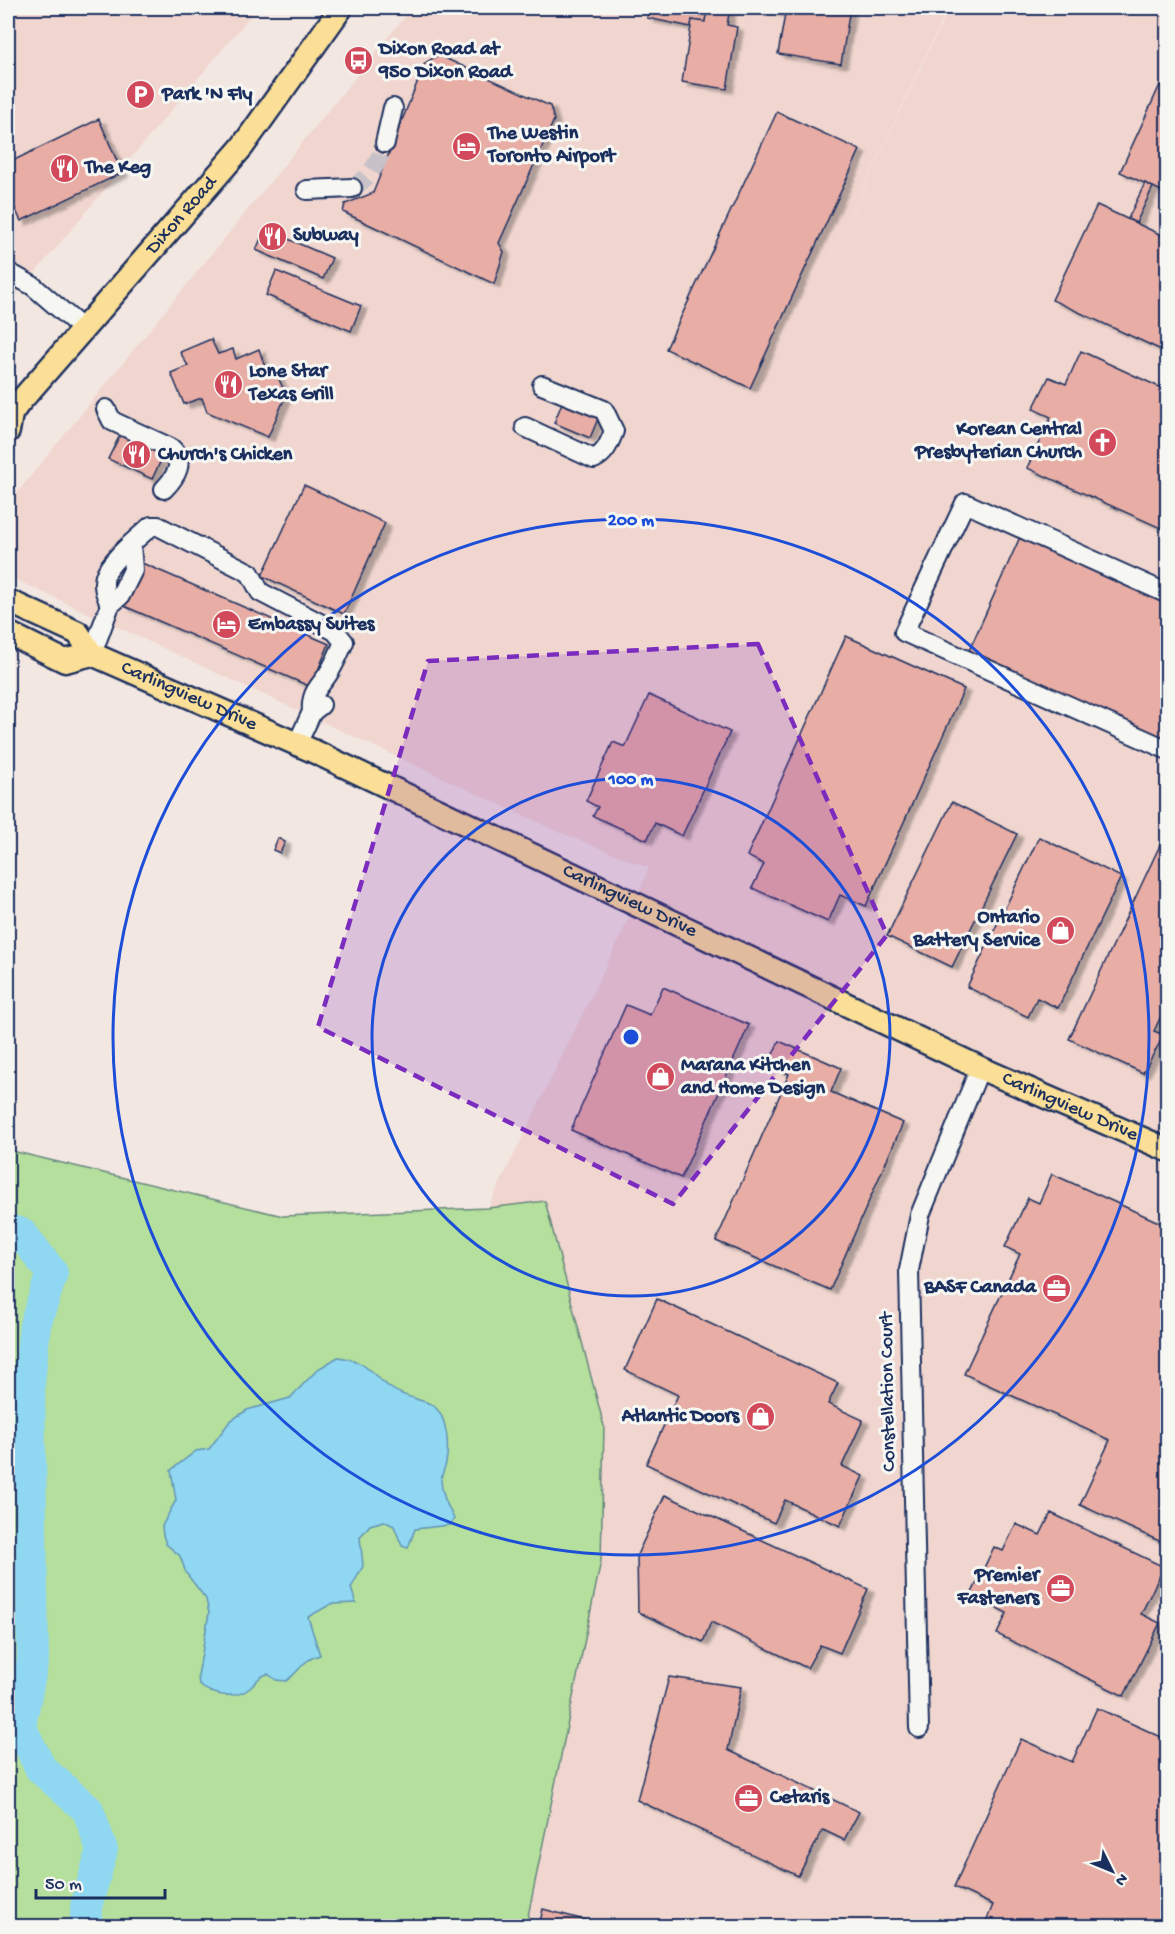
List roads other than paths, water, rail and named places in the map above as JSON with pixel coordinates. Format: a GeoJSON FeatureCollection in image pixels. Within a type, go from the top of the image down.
{"type":"FeatureCollection","features":[{"type":"Feature","properties":{"kind":"main road","name":"Dixon Road"},"geometry":{"type":"LineString","coordinates":[[9,420],[83,329],[242,147],[341,8]]}},
{"type":"Feature","properties":{"kind":"main road","name":"Carlingview Drive"},"geometry":{"type":"LineString","coordinates":[[8,601],[78,633],[92,654],[297,744],[980,1068],[1167,1150]]}},
{"type":"Feature","properties":{"kind":"main road"},"geometry":{"type":"LineString","coordinates":[[8,633],[64,661],[92,654]]}},
{"type":"Feature","properties":{"kind":"street"},"geometry":{"type":"LineString","coordinates":[[385,143],[393,108]]}},
{"type":"Feature","properties":{"kind":"street"},"geometry":{"type":"LineString","coordinates":[[307,190],[352,188]]}},
{"type":"Feature","properties":{"kind":"street"},"geometry":{"type":"LineString","coordinates":[[8,272],[33,286],[83,329]]}},
{"type":"Feature","properties":{"kind":"street"},"geometry":{"type":"LineString","coordinates":[[525,427],[594,459],[603,454],[609,444],[614,431],[604,410],[542,385]]}},
{"type":"Feature","properties":{"kind":"street"},"geometry":{"type":"LineString","coordinates":[[106,409],[112,421],[171,448],[178,454],[180,459],[176,472],[164,489]]}},
{"type":"Feature","properties":{"kind":"street"},"geometry":{"type":"LineString","coordinates":[[1167,594],[965,503],[904,632],[1167,750]]}},
{"type":"Feature","properties":{"kind":"street"},"geometry":{"type":"LineString","coordinates":[[92,654],[110,605],[120,597],[133,570],[131,544],[151,526],[158,526],[250,573],[260,592],[335,631],[344,642],[330,673],[331,684],[321,705],[312,712],[297,744]]}},
{"type":"Feature","properties":{"kind":"street","name":"Constellation Court"},"geometry":{"type":"LineString","coordinates":[[919,1728],[909,1270],[920,1215],[980,1068]]}},
{"type":"Feature","properties":{"kind":"water"},"geometry":{"type":"Polygon","coordinates":[[[338,1357],[356,1361],[368,1368],[392,1389],[430,1404],[439,1411],[445,1425],[447,1441],[447,1456],[441,1478],[442,1486],[454,1519],[450,1525],[415,1529],[408,1548],[402,1546],[394,1526],[384,1521],[370,1525],[360,1537],[363,1566],[351,1588],[356,1603],[331,1604],[308,1617],[320,1655],[305,1663],[286,1681],[276,1680],[268,1674],[238,1694],[224,1695],[211,1692],[199,1685],[198,1676],[209,1613],[206,1599],[186,1573],[180,1556],[166,1544],[163,1535],[162,1526],[176,1500],[171,1470],[196,1451],[209,1449],[230,1421],[247,1410],[290,1398],[318,1369],[338,1357]]]}},
{"type":"Feature","properties":{"kind":"waterway"},"geometry":{"type":"LineString","coordinates":[[8,1230],[22,1234],[52,1273],[35,1325],[29,1384],[33,1659],[20,1726],[41,1769],[88,1810],[102,1850],[86,1907],[86,1926]]}},
{"type":"Feature","properties":{"kind":"tunnel"},"geometry":{"type":"LineString","coordinates":[[352,188],[373,169],[385,143]]}},
{"type":"Feature","properties":{"kind":"place","name":"Dixon Road at 950 Dixon Road"},"geometry":{"type":"Point","coordinates":[358,61]}},
{"type":"Feature","properties":{"kind":"place","name":"Park 'N Fly"},"geometry":{"type":"Point","coordinates":[141,95]}},
{"type":"Feature","properties":{"kind":"place","name":"The Westin Toronto Airport"},"geometry":{"type":"Point","coordinates":[467,146]}},
{"type":"Feature","properties":{"kind":"place","name":"The Keg"},"geometry":{"type":"Point","coordinates":[64,168]}},
{"type":"Feature","properties":{"kind":"place","name":"Subway"},"geometry":{"type":"Point","coordinates":[272,236]}},
{"type":"Feature","properties":{"kind":"place","name":"Lone Star Texas Grill"},"geometry":{"type":"Point","coordinates":[228,384]}},
{"type":"Feature","properties":{"kind":"place","name":"Korean Central Presbyterian Church"},"geometry":{"type":"Point","coordinates":[1103,442]}},
{"type":"Feature","properties":{"kind":"place","name":"Church's Chicken"},"geometry":{"type":"Point","coordinates":[137,455]}},
{"type":"Feature","properties":{"kind":"place","name":"Embassy Suites"},"geometry":{"type":"Point","coordinates":[227,625]}},
{"type":"Feature","properties":{"kind":"place","name":"Ontario Battery Service"},"geometry":{"type":"Point","coordinates":[1061,930]}},
{"type":"Feature","properties":{"kind":"place","name":"Marana Kitchen and Home Design"},"geometry":{"type":"Point","coordinates":[660,1077]}},
{"type":"Feature","properties":{"kind":"place","name":"BASF Canada"},"geometry":{"type":"Point","coordinates":[1057,1288]}},
{"type":"Feature","properties":{"kind":"place","name":"Atlantic Doors"},"geometry":{"type":"Point","coordinates":[760,1417]}},
{"type":"Feature","properties":{"kind":"place","name":"Premier Fasteners"},"geometry":{"type":"Point","coordinates":[1060,1588]}},
{"type":"Feature","properties":{"kind":"place","name":"Cetaris"},"geometry":{"type":"Point","coordinates":[749,1798]}}]}
